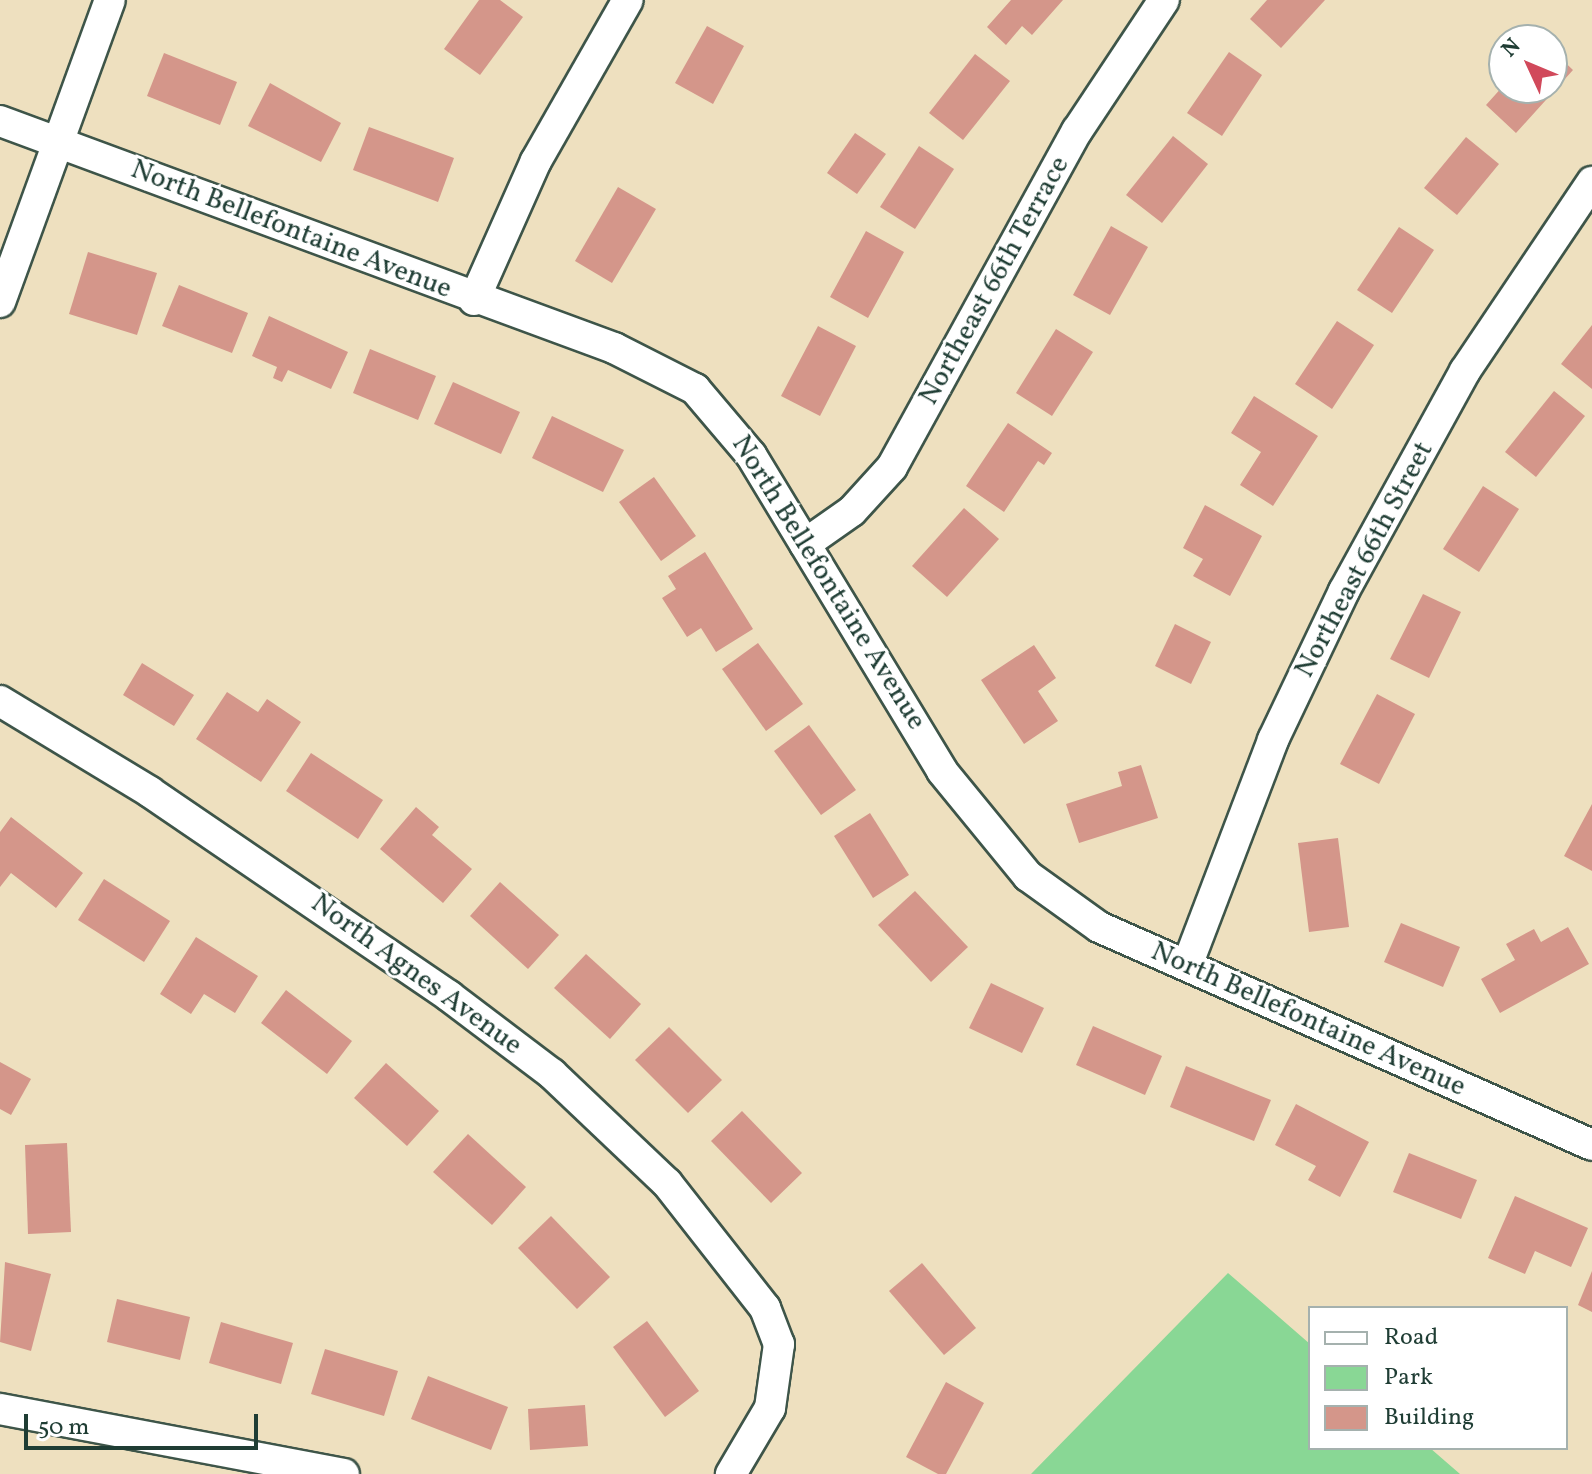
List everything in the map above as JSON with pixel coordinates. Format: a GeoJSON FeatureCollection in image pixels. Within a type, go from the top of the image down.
{"type":"FeatureCollection","features":[{"type":"Feature","properties":{"kind":"street"},"geometry":{"type":"LineString","coordinates":[[0,302],[110,0]]}},
{"type":"Feature","properties":{"kind":"street"},"geometry":{"type":"LineString","coordinates":[[474,300],[536,161],[628,0]]}},
{"type":"Feature","properties":{"kind":"street","name":"Northeast 66th Terrace"},"geometry":{"type":"LineString","coordinates":[[805,544],[852,511],[892,467],[1077,131],[1164,0]]}},
{"type":"Feature","properties":{"kind":"street","name":"North Bellefontaine Avenue"},"geometry":{"type":"LineString","coordinates":[[0,121],[58,140],[474,300],[614,348],[695,389],[729,423],[996,846],[1099,927],[1589,1138]]}},
{"type":"Feature","properties":{"kind":"street","name":"Northeast 66th Street"},"geometry":{"type":"LineString","coordinates":[[1188,963],[1273,740],[1344,591],[1465,371],[1592,182]]}},
{"type":"Feature","properties":{"kind":"street","name":"North Agnes Avenue"},"geometry":{"type":"LineString","coordinates":[[0,701],[302,892],[552,1074],[667,1183],[769,1320],[779,1344],[773,1398],[752,1447],[731,1474]]}},
{"type":"Feature","properties":{"kind":"street"},"geometry":{"type":"LineString","coordinates":[[0,1409],[344,1474]]}},
{"type":"Feature","properties":{"kind":"green space"},"geometry":{"type":"Polygon","coordinates":[[[1228,1273],[1308,1342],[1308,1450],[1432,1450],[1460,1474],[1031,1474],[1228,1273]]]}},
{"type":"Feature","properties":{"kind":"building"},"geometry":{"type":"Polygon","coordinates":[[[479,0],[500,0],[523,17],[480,75],[444,49],[479,0]]]}},
{"type":"Feature","properties":{"kind":"building"},"geometry":{"type":"Polygon","coordinates":[[[1011,0],[1063,0],[1032,35],[1022,26],[1006,45],[987,27],[1011,0]]]}},
{"type":"Feature","properties":{"kind":"building"},"geometry":{"type":"Polygon","coordinates":[[[1267,0],[1325,0],[1281,48],[1250,19],[1267,0]]]}},
{"type":"Feature","properties":{"kind":"building"},"geometry":{"type":"Polygon","coordinates":[[[707,26],[744,46],[713,104],[675,83],[707,26]]]}},
{"type":"Feature","properties":{"kind":"building"},"geometry":{"type":"Polygon","coordinates":[[[1229,52],[1262,75],[1222,136],[1187,113],[1229,52]]]}},
{"type":"Feature","properties":{"kind":"building"},"geometry":{"type":"Polygon","coordinates":[[[164,53],[237,82],[220,125],[147,96],[164,53]]]}},
{"type":"Feature","properties":{"kind":"building"},"geometry":{"type":"Polygon","coordinates":[[[975,54],[1010,81],[963,140],[929,113],[975,54]]]}},
{"type":"Feature","properties":{"kind":"building"},"geometry":{"type":"Polygon","coordinates":[[[270,83],[341,123],[321,162],[248,126],[270,83]]]}},
{"type":"Feature","properties":{"kind":"building"},"geometry":{"type":"Polygon","coordinates":[[[1488,103],[1542,104],[1516,133],[1486,105],[1488,103]]]}},
{"type":"Feature","properties":{"kind":"building"},"geometry":{"type":"Polygon","coordinates":[[[369,127],[454,158],[438,202],[353,170],[369,127]]]}},
{"type":"Feature","properties":{"kind":"building"},"geometry":{"type":"Polygon","coordinates":[[[855,133],[886,154],[857,194],[827,173],[855,133]]]}},
{"type":"Feature","properties":{"kind":"building"},"geometry":{"type":"Polygon","coordinates":[[[1173,136],[1208,164],[1162,223],[1126,195],[1173,136]]]}},
{"type":"Feature","properties":{"kind":"building"},"geometry":{"type":"Polygon","coordinates":[[[1466,137],[1499,164],[1457,215],[1424,188],[1466,137]]]}},
{"type":"Feature","properties":{"kind":"building"},"geometry":{"type":"Polygon","coordinates":[[[919,146],[954,169],[915,229],[880,207],[919,146]]]}},
{"type":"Feature","properties":{"kind":"building"},"geometry":{"type":"Polygon","coordinates":[[[618,187],[656,209],[612,283],[575,261],[618,187]]]}},
{"type":"Feature","properties":{"kind":"building"},"geometry":{"type":"Polygon","coordinates":[[[1111,226],[1148,247],[1110,315],[1073,295],[1111,226]]]}},
{"type":"Feature","properties":{"kind":"building"},"geometry":{"type":"Polygon","coordinates":[[[1399,227],[1434,250],[1392,313],[1357,290],[1399,227]]]}},
{"type":"Feature","properties":{"kind":"building"},"geometry":{"type":"Polygon","coordinates":[[[866,231],[904,252],[868,318],[830,297],[866,231]]]}},
{"type":"Feature","properties":{"kind":"building"},"geometry":{"type":"Polygon","coordinates":[[[88,252],[157,273],[137,335],[69,314],[88,252]]]}},
{"type":"Feature","properties":{"kind":"building"},"geometry":{"type":"Polygon","coordinates":[[[179,285],[248,313],[232,353],[162,326],[179,285]]]}},
{"type":"Feature","properties":{"kind":"building"},"geometry":{"type":"Polygon","coordinates":[[[269,316],[348,352],[331,389],[288,370],[282,382],[273,378],[277,367],[252,356],[269,316]]]}},
{"type":"Feature","properties":{"kind":"building"},"geometry":{"type":"Polygon","coordinates":[[[1337,321],[1374,345],[1332,409],[1295,384],[1337,321]]]}},
{"type":"Feature","properties":{"kind":"building"},"geometry":{"type":"Polygon","coordinates":[[[1592,325],[1592,389],[1561,364],[1592,325]]]}},
{"type":"Feature","properties":{"kind":"building"},"geometry":{"type":"Polygon","coordinates":[[[818,326],[856,346],[820,416],[781,396],[818,326]]]}},
{"type":"Feature","properties":{"kind":"building"},"geometry":{"type":"Polygon","coordinates":[[[1056,329],[1093,352],[1052,416],[1016,393],[1056,329]]]}},
{"type":"Feature","properties":{"kind":"building"},"geometry":{"type":"Polygon","coordinates":[[[370,349],[436,376],[418,420],[353,393],[370,349]]]}},
{"type":"Feature","properties":{"kind":"building"},"geometry":{"type":"Polygon","coordinates":[[[453,382],[520,412],[501,454],[434,424],[453,382]]]}},
{"type":"Feature","properties":{"kind":"building"},"geometry":{"type":"Polygon","coordinates":[[[1554,391],[1585,416],[1536,477],[1505,452],[1554,391]]]}},
{"type":"Feature","properties":{"kind":"building"},"geometry":{"type":"Polygon","coordinates":[[[1254,396],[1318,436],[1273,506],[1240,485],[1261,452],[1231,433],[1254,396]]]}},
{"type":"Feature","properties":{"kind":"building"},"geometry":{"type":"Polygon","coordinates":[[[552,416],[624,450],[603,492],[532,458],[552,416]]]}},
{"type":"Feature","properties":{"kind":"building"},"geometry":{"type":"Polygon","coordinates":[[[1008,423],[1052,453],[1044,465],[1038,461],[1004,512],[966,486],[1008,423]]]}},
{"type":"Feature","properties":{"kind":"building"},"geometry":{"type":"Polygon","coordinates":[[[654,477],[696,536],[661,561],[619,502],[654,477]]]}},
{"type":"Feature","properties":{"kind":"building"},"geometry":{"type":"Polygon","coordinates":[[[1483,486],[1519,509],[1479,572],[1443,549],[1483,486]]]}},
{"type":"Feature","properties":{"kind":"building"},"geometry":{"type":"Polygon","coordinates":[[[1205,505],[1262,536],[1230,596],[1193,576],[1203,559],[1183,548],[1205,505]]]}},
{"type":"Feature","properties":{"kind":"building"},"geometry":{"type":"Polygon","coordinates":[[[964,508],[999,539],[947,597],[912,566],[964,508]]]}},
{"type":"Feature","properties":{"kind":"building"},"geometry":{"type":"Polygon","coordinates":[[[705,552],[753,629],[716,652],[701,628],[687,637],[662,598],[676,589],[668,576],[705,552]]]}},
{"type":"Feature","properties":{"kind":"building"},"geometry":{"type":"Polygon","coordinates":[[[1423,594],[1461,612],[1429,678],[1390,659],[1423,594]]]}},
{"type":"Feature","properties":{"kind":"building"},"geometry":{"type":"Polygon","coordinates":[[[1175,624],[1211,642],[1191,684],[1155,666],[1175,624]]]}},
{"type":"Feature","properties":{"kind":"building"},"geometry":{"type":"Polygon","coordinates":[[[758,643],[803,704],[766,731],[722,669],[758,643]]]}},
{"type":"Feature","properties":{"kind":"building"},"geometry":{"type":"Polygon","coordinates":[[[1034,645],[1056,678],[1038,691],[1058,721],[1024,744],[981,680],[1034,645]]]}},
{"type":"Feature","properties":{"kind":"building"},"geometry":{"type":"Polygon","coordinates":[[[142,663],[194,695],[174,726],[123,695],[142,663]]]}},
{"type":"Feature","properties":{"kind":"building"},"geometry":{"type":"Polygon","coordinates":[[[227,692],[258,712],[267,699],[301,722],[261,782],[196,739],[227,692]]]}},
{"type":"Feature","properties":{"kind":"building"},"geometry":{"type":"Polygon","coordinates":[[[1377,694],[1415,714],[1379,784],[1340,764],[1377,694]]]}},
{"type":"Feature","properties":{"kind":"building"},"geometry":{"type":"Polygon","coordinates":[[[809,725],[856,790],[821,815],[774,751],[809,725]]]}},
{"type":"Feature","properties":{"kind":"building"},"geometry":{"type":"Polygon","coordinates":[[[311,753],[383,800],[358,839],[286,791],[311,753]]]}},
{"type":"Feature","properties":{"kind":"building"},"geometry":{"type":"Polygon","coordinates":[[[1141,765],[1158,818],[1079,843],[1066,804],[1122,786],[1118,772],[1141,765]]]}},
{"type":"Feature","properties":{"kind":"building"},"geometry":{"type":"Polygon","coordinates":[[[1592,804],[1592,871],[1564,856],[1592,804]]]}},
{"type":"Feature","properties":{"kind":"building"},"geometry":{"type":"Polygon","coordinates":[[[416,807],[439,827],[432,835],[472,869],[443,903],[380,849],[416,807]]]}},
{"type":"Feature","properties":{"kind":"building"},"geometry":{"type":"Polygon","coordinates":[[[870,813],[909,875],[873,898],[834,836],[870,813]]]}},
{"type":"Feature","properties":{"kind":"building"},"geometry":{"type":"Polygon","coordinates":[[[11,817],[83,873],[56,908],[11,873],[0,887],[0,832],[11,817]]]}},
{"type":"Feature","properties":{"kind":"building"},"geometry":{"type":"Polygon","coordinates":[[[1338,838],[1349,927],[1309,932],[1298,843],[1338,838]]]}},
{"type":"Feature","properties":{"kind":"building"},"geometry":{"type":"Polygon","coordinates":[[[104,879],[170,921],[144,962],[78,920],[104,879]]]}},
{"type":"Feature","properties":{"kind":"building"},"geometry":{"type":"Polygon","coordinates":[[[500,882],[559,935],[528,969],[470,916],[500,882]]]}},
{"type":"Feature","properties":{"kind":"building"},"geometry":{"type":"Polygon","coordinates":[[[915,891],[968,947],[931,982],[878,925],[915,891]]]}},
{"type":"Feature","properties":{"kind":"building"},"geometry":{"type":"Polygon","coordinates":[[[1401,923],[1460,947],[1443,987],[1384,962],[1401,923]]]}},
{"type":"Feature","properties":{"kind":"building"},"geometry":{"type":"Polygon","coordinates":[[[1568,927],[1589,964],[1500,1013],[1481,979],[1515,960],[1506,944],[1534,929],[1541,942],[1568,927]]]}},
{"type":"Feature","properties":{"kind":"building"},"geometry":{"type":"Polygon","coordinates":[[[196,937],[258,976],[235,1013],[204,994],[191,1014],[160,994],[196,937]]]}},
{"type":"Feature","properties":{"kind":"building"},"geometry":{"type":"Polygon","coordinates":[[[586,954],[641,1004],[610,1039],[554,988],[586,954]]]}},
{"type":"Feature","properties":{"kind":"building"},"geometry":{"type":"Polygon","coordinates":[[[991,983],[1044,1008],[1022,1053],[969,1028],[991,983]]]}},
{"type":"Feature","properties":{"kind":"building"},"geometry":{"type":"Polygon","coordinates":[[[286,990],[352,1041],[327,1074],[261,1023],[286,990]]]}},
{"type":"Feature","properties":{"kind":"building"},"geometry":{"type":"Polygon","coordinates":[[[1093,1026],[1162,1056],[1145,1095],[1076,1065],[1093,1026]]]}},
{"type":"Feature","properties":{"kind":"building"},"geometry":{"type":"Polygon","coordinates":[[[669,1027],[722,1080],[688,1113],[635,1060],[669,1027]]]}},
{"type":"Feature","properties":{"kind":"building"},"geometry":{"type":"Polygon","coordinates":[[[0,1062],[31,1079],[11,1115],[0,1109],[0,1062]]]}},
{"type":"Feature","properties":{"kind":"building"},"geometry":{"type":"Polygon","coordinates":[[[386,1063],[439,1111],[407,1146],[354,1098],[386,1063]]]}},
{"type":"Feature","properties":{"kind":"building"},"geometry":{"type":"Polygon","coordinates":[[[1186,1066],[1271,1100],[1254,1141],[1170,1107],[1186,1066]]]}},
{"type":"Feature","properties":{"kind":"building"},"geometry":{"type":"Polygon","coordinates":[[[1296,1104],[1369,1142],[1340,1197],[1308,1180],[1316,1166],[1275,1145],[1296,1104]]]}},
{"type":"Feature","properties":{"kind":"building"},"geometry":{"type":"Polygon","coordinates":[[[742,1111],[802,1173],[771,1203],[711,1141],[742,1111]]]}},
{"type":"Feature","properties":{"kind":"building"},"geometry":{"type":"Polygon","coordinates":[[[468,1134],[526,1187],[492,1225],[433,1172],[468,1134]]]}},
{"type":"Feature","properties":{"kind":"building"},"geometry":{"type":"Polygon","coordinates":[[[67,1143],[71,1232],[28,1234],[25,1145],[67,1143]]]}},
{"type":"Feature","properties":{"kind":"building"},"geometry":{"type":"Polygon","coordinates":[[[1409,1153],[1477,1180],[1461,1219],[1393,1192],[1409,1153]]]}},
{"type":"Feature","properties":{"kind":"building"},"geometry":{"type":"Polygon","coordinates":[[[1515,1196],[1588,1228],[1571,1267],[1535,1251],[1525,1274],[1488,1258],[1515,1196]]]}},
{"type":"Feature","properties":{"kind":"building"},"geometry":{"type":"Polygon","coordinates":[[[551,1216],[610,1277],[577,1309],[518,1248],[551,1216]]]}},
{"type":"Feature","properties":{"kind":"building"},"geometry":{"type":"Polygon","coordinates":[[[5,1262],[51,1274],[31,1351],[0,1342],[5,1262]]]}},
{"type":"Feature","properties":{"kind":"building"},"geometry":{"type":"Polygon","coordinates":[[[922,1263],[976,1328],[944,1355],[889,1291],[922,1263]]]}},
{"type":"Feature","properties":{"kind":"building"},"geometry":{"type":"Polygon","coordinates":[[[1592,1271],[1592,1312],[1578,1305],[1592,1271]]]}},
{"type":"Feature","properties":{"kind":"building"},"geometry":{"type":"Polygon","coordinates":[[[117,1299],[190,1317],[180,1360],[107,1342],[117,1299]]]}},
{"type":"Feature","properties":{"kind":"building"},"geometry":{"type":"Polygon","coordinates":[[[647,1321],[699,1391],[665,1417],[613,1347],[647,1321]]]}},
{"type":"Feature","properties":{"kind":"building"},"geometry":{"type":"Polygon","coordinates":[[[221,1322],[293,1343],[281,1384],[209,1363],[221,1322]]]}},
{"type":"Feature","properties":{"kind":"building"},"geometry":{"type":"Polygon","coordinates":[[[325,1349],[398,1371],[384,1416],[311,1394],[325,1349]]]}},
{"type":"Feature","properties":{"kind":"building"},"geometry":{"type":"Polygon","coordinates":[[[428,1376],[508,1407],[491,1450],[411,1419],[428,1376]]]}},
{"type":"Feature","properties":{"kind":"building"},"geometry":{"type":"Polygon","coordinates":[[[946,1382],[984,1403],[946,1474],[938,1474],[906,1457],[946,1382]]]}},
{"type":"Feature","properties":{"kind":"building"},"geometry":{"type":"Polygon","coordinates":[[[585,1405],[588,1446],[530,1450],[528,1409],[585,1405]]]}}]}
